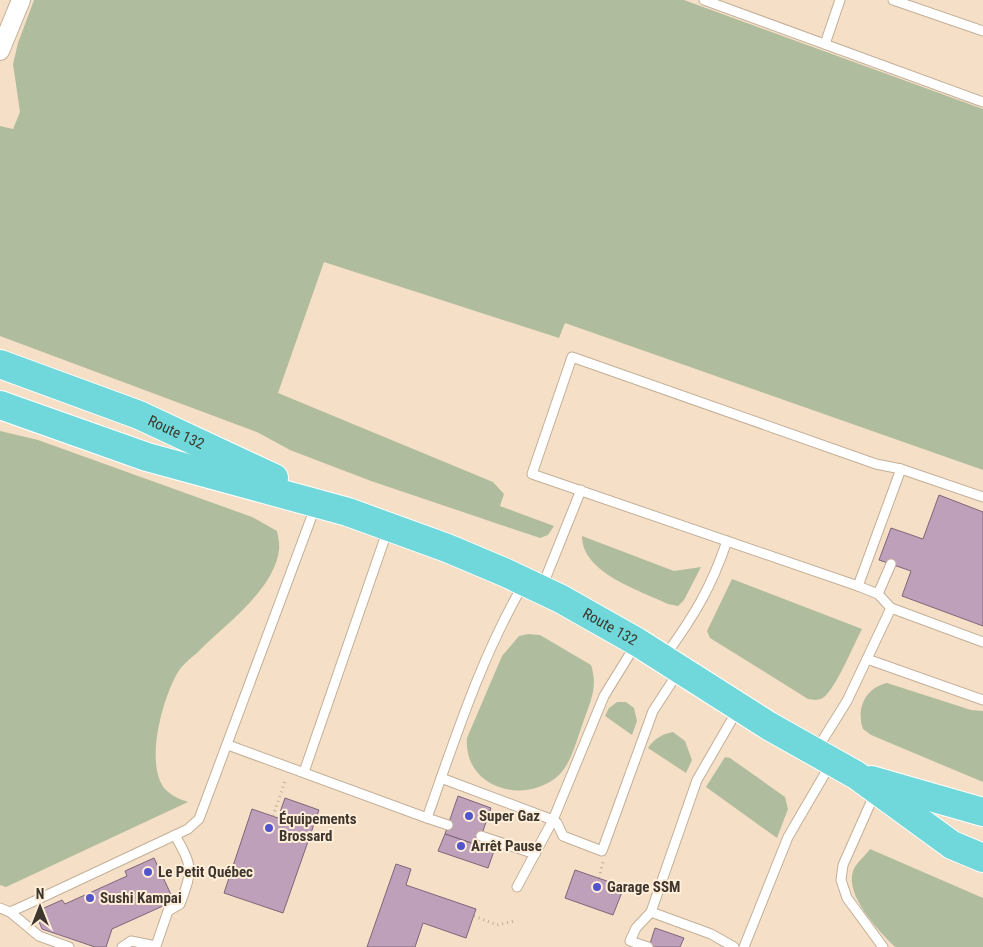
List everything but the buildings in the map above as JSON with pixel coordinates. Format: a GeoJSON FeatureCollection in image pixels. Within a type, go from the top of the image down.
{"type":"FeatureCollection","features":[{"type":"Feature","properties":{"kind":"highway","name":"Route 132"},"geometry":{"type":"LineString","coordinates":[[0,364],[138,415],[317,501]]}},
{"type":"Feature","properties":{"kind":"highway","name":"Route 132"},"geometry":{"type":"LineString","coordinates":[[2,407],[147,457],[317,501],[455,551],[533,585],[637,642],[823,758],[871,782],[983,812]]}},
{"type":"Feature","properties":{"kind":"highway","name":"Route 132"},"geometry":{"type":"LineString","coordinates":[[871,782],[952,846],[983,858]]}},
{"type":"Feature","properties":{"kind":"street"},"geometry":{"type":"LineString","coordinates":[[0,51],[21,0]]}},
{"type":"Feature","properties":{"kind":"lane"},"geometry":{"type":"LineString","coordinates":[[704,0],[983,102]]}},
{"type":"Feature","properties":{"kind":"lane"},"geometry":{"type":"LineString","coordinates":[[825,44],[840,0]]}},
{"type":"Feature","properties":{"kind":"lane"},"geometry":{"type":"LineString","coordinates":[[894,0],[983,32]]}},
{"type":"Feature","properties":{"kind":"lane"},"geometry":{"type":"LineString","coordinates":[[983,497],[901,469],[876,464],[572,357],[532,474],[858,586],[878,594],[892,608],[983,642]]}},
{"type":"Feature","properties":{"kind":"lane"},"geometry":{"type":"LineString","coordinates":[[858,586],[901,469]]}},
{"type":"Feature","properties":{"kind":"lane"},"geometry":{"type":"LineString","coordinates":[[427,818],[462,720],[494,640],[533,585],[581,490]]}},
{"type":"Feature","properties":{"kind":"lane"},"geometry":{"type":"LineString","coordinates":[[10,912],[193,826],[199,819],[317,501]]}},
{"type":"Feature","properties":{"kind":"lane"},"geometry":{"type":"LineString","coordinates":[[304,772],[389,527]]}},
{"type":"Feature","properties":{"kind":"lane"},"geometry":{"type":"LineString","coordinates":[[441,778],[553,820],[557,823],[563,836],[602,851],[652,711],[716,572],[727,541]]}},
{"type":"Feature","properties":{"kind":"lane"},"geometry":{"type":"LineString","coordinates":[[878,594],[891,564]]}},
{"type":"Feature","properties":{"kind":"lane"},"geometry":{"type":"LineString","coordinates":[[744,947],[846,701],[892,608]]}},
{"type":"Feature","properties":{"kind":"lane"},"geometry":{"type":"LineString","coordinates":[[517,888],[553,820],[604,696],[637,642]]}},
{"type":"Feature","properties":{"kind":"lane"},"geometry":{"type":"LineString","coordinates":[[867,659],[983,700]]}},
{"type":"Feature","properties":{"kind":"lane"},"geometry":{"type":"LineString","coordinates":[[648,947],[630,941],[636,928],[650,912],[697,780],[739,707]]}},
{"type":"Feature","properties":{"kind":"lane"},"geometry":{"type":"LineString","coordinates":[[228,745],[448,825]]}},
{"type":"Feature","properties":{"kind":"lane"},"geometry":{"type":"LineString","coordinates":[[871,782],[843,865],[841,880],[847,898],[883,947]]}},
{"type":"Feature","properties":{"kind":"lane"},"geometry":{"type":"LineString","coordinates":[[122,947],[131,941],[156,946],[168,911],[180,904],[190,871],[187,858],[175,834]]}},
{"type":"Feature","properties":{"kind":"lane"},"geometry":{"type":"LineString","coordinates":[[481,836],[535,854]]}},
{"type":"Feature","properties":{"kind":"lane"},"geometry":{"type":"LineString","coordinates":[[0,908],[10,912],[40,936],[68,947]]}},
{"type":"Feature","properties":{"kind":"lane"},"geometry":{"type":"LineString","coordinates":[[650,912],[711,934],[731,946]]}},
{"type":"Feature","properties":{"kind":"path"},"geometry":{"type":"LineString","coordinates":[[273,816],[289,767]]}},
{"type":"Feature","properties":{"kind":"path"},"geometry":{"type":"LineString","coordinates":[[474,916],[497,925],[514,921]]}},
{"type":"Feature","properties":{"kind":"green space"},"geometry":{"type":"Polygon","coordinates":[[[34,0],[684,0],[983,109],[983,470],[565,323],[559,338],[324,262],[278,393],[493,482],[504,494],[500,506],[554,526],[548,535],[540,538],[371,481],[290,450],[257,432],[0,336],[0,126],[13,129],[20,112],[13,64],[18,43],[34,0]]]}},
{"type":"Feature","properties":{"kind":"green space"},"geometry":{"type":"Polygon","coordinates":[[[0,431],[38,440],[252,517],[277,531],[279,545],[275,565],[258,593],[182,667],[172,683],[167,697],[158,730],[156,764],[159,778],[165,789],[176,797],[188,802],[6,887],[0,885],[0,431]]]}},
{"type":"Feature","properties":{"kind":"green space"},"geometry":{"type":"Polygon","coordinates":[[[582,536],[674,571],[701,567],[684,600],[678,606],[668,604],[614,579],[602,570],[591,560],[585,549],[582,536]]]}},
{"type":"Feature","properties":{"kind":"green space"},"geometry":{"type":"Polygon","coordinates":[[[732,579],[862,629],[834,685],[824,697],[818,700],[808,699],[710,638],[707,631],[732,579]]]}},
{"type":"Feature","properties":{"kind":"green space"},"geometry":{"type":"Polygon","coordinates":[[[528,634],[540,635],[591,665],[594,686],[574,750],[563,771],[544,785],[528,790],[513,790],[498,787],[485,779],[475,769],[468,755],[467,738],[502,656],[519,636],[528,634]]]}},
{"type":"Feature","properties":{"kind":"green space"},"geometry":{"type":"Polygon","coordinates":[[[887,683],[971,710],[983,711],[983,782],[871,735],[863,729],[861,714],[864,700],[873,689],[887,683]]]}},
{"type":"Feature","properties":{"kind":"green space"},"geometry":{"type":"Polygon","coordinates":[[[617,702],[626,702],[634,708],[637,721],[632,735],[605,716],[609,708],[617,702]]]}},
{"type":"Feature","properties":{"kind":"green space"},"geometry":{"type":"Polygon","coordinates":[[[673,732],[685,741],[692,760],[686,773],[648,748],[659,737],[673,732]]]}},
{"type":"Feature","properties":{"kind":"green space"},"geometry":{"type":"Polygon","coordinates":[[[725,757],[730,758],[785,797],[788,809],[777,838],[706,787],[725,757]]]}},
{"type":"Feature","properties":{"kind":"green space"},"geometry":{"type":"Polygon","coordinates":[[[870,849],[983,898],[983,947],[895,947],[872,922],[858,902],[854,891],[852,881],[854,868],[870,849]]]}},
{"type":"Feature","properties":{"kind":"place","name":"Super Gaz"},"geometry":{"type":"Point","coordinates":[469,816]}},
{"type":"Feature","properties":{"kind":"place","name":"Équipements Brossard"},"geometry":{"type":"Point","coordinates":[269,828]}},
{"type":"Feature","properties":{"kind":"place","name":"Arrêt Pause"},"geometry":{"type":"Point","coordinates":[461,846]}},
{"type":"Feature","properties":{"kind":"place","name":"Le Petit Québec"},"geometry":{"type":"Point","coordinates":[148,872]}},
{"type":"Feature","properties":{"kind":"place","name":"Garage SSM"},"geometry":{"type":"Point","coordinates":[597,887]}},
{"type":"Feature","properties":{"kind":"place","name":"Sushi Kampai"},"geometry":{"type":"Point","coordinates":[90,898]}}]}
